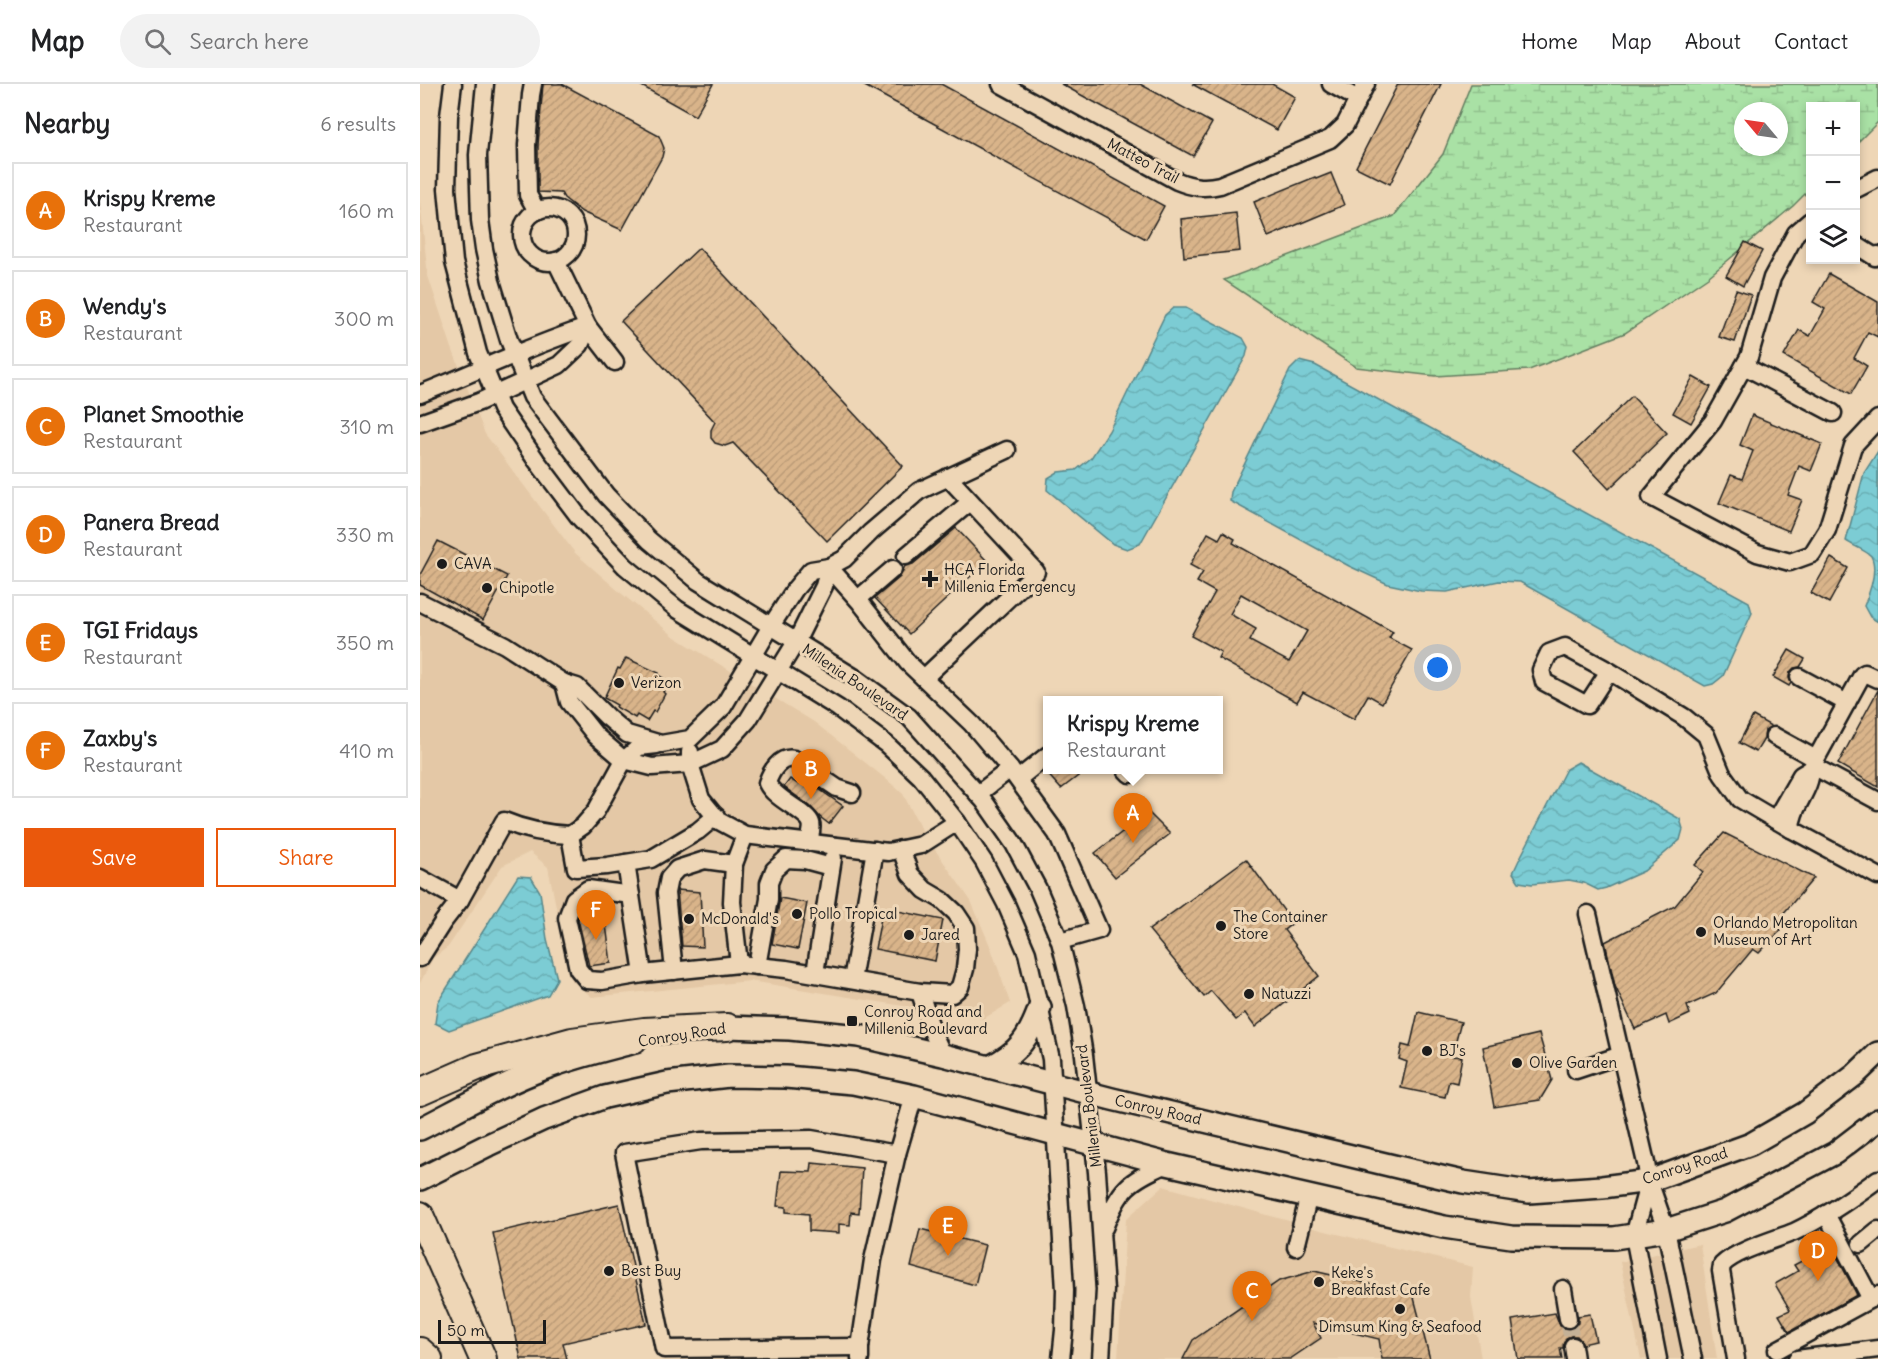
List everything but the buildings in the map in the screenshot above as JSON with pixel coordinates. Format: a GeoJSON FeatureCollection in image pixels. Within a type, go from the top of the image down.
{"type":"FeatureCollection","features":[{"type":"Feature","properties":{"kind":"highway"},"geometry":{"type":"LineString","coordinates":[[420,1092],[477,1067],[572,1041],[644,1031],[727,1027]]}},
{"type":"Feature","properties":{"kind":"highway"},"geometry":{"type":"LineString","coordinates":[[420,1215],[483,1359]]}},
{"type":"Feature","properties":{"kind":"highway"},"geometry":{"type":"LineString","coordinates":[[420,1351],[429,1359]]}},
{"type":"Feature","properties":{"kind":"main road"},"geometry":{"type":"LineString","coordinates":[[990,1067],[1008,1058],[1021,1047],[1040,1007]]}},
{"type":"Feature","properties":{"kind":"main road","name":"Conroy Road"},"geometry":{"type":"LineString","coordinates":[[420,1129],[545,1068],[600,1051],[663,1035],[727,1027],[790,1029],[859,1036],[1463,1182],[1529,1192],[1649,1181],[1751,1144],[1805,1113],[1855,1075],[1878,1053]]}},
{"type":"Feature","properties":{"kind":"main road"},"geometry":{"type":"LineString","coordinates":[[420,1179],[544,1119],[605,1097],[667,1083],[729,1076],[786,1077],[853,1083],[914,1096],[1167,1164],[1444,1227],[1510,1237],[1614,1238],[1666,1230],[1725,1211],[1835,1153],[1878,1120]]}},
{"type":"Feature","properties":{"kind":"street","name":"Millenia Boulevard"},"geometry":{"type":"LineString","coordinates":[[453,84],[447,153],[449,228],[461,293],[478,353],[501,409],[579,517],[625,566],[677,609],[838,708],[886,744],[921,777],[957,822],[984,862],[1006,904],[1027,953],[1051,1059],[1065,1303],[1061,1359]]}},
{"type":"Feature","properties":{"kind":"street","name":"Millenia Boulevard"},"geometry":{"type":"LineString","coordinates":[[485,84],[478,155],[480,220],[490,281],[532,397],[606,495],[649,540],[698,581],[857,679],[909,717],[978,794],[1014,844],[1038,888],[1060,941],[1076,1006],[1088,1093],[1105,1290],[1101,1359]]}},
{"type":"Feature","properties":{"kind":"street"},"geometry":{"type":"LineString","coordinates":[[533,84],[527,145],[528,195],[537,211]]}},
{"type":"Feature","properties":{"kind":"street","name":"Matteo Trail"},"geometry":{"type":"LineString","coordinates":[[1001,84],[1178,181],[1198,187],[1220,185],[1324,142],[1340,130],[1362,92]]}},
{"type":"Feature","properties":{"kind":"street"},"geometry":{"type":"LineString","coordinates":[[1331,84],[1362,92]]}},
{"type":"Feature","properties":{"kind":"street"},"geometry":{"type":"LineString","coordinates":[[1860,187],[1878,178]]}},
{"type":"Feature","properties":{"kind":"street"},"geometry":{"type":"LineString","coordinates":[[543,209],[557,209],[565,213],[572,220],[576,231],[576,240],[572,249],[565,257],[556,261],[541,260],[532,256],[524,243],[525,225],[530,217],[543,209]]}},
{"type":"Feature","properties":{"kind":"street"},"geometry":{"type":"LineString","coordinates":[[1806,224],[1796,233],[1772,278],[1749,357],[1713,421],[1651,497],[1757,553],[1790,562],[1812,554],[1827,530],[1853,446],[1878,419]]}},
{"type":"Feature","properties":{"kind":"street"},"geometry":{"type":"LineString","coordinates":[[1860,248],[1875,257],[1878,255]]}},
{"type":"Feature","properties":{"kind":"street"},"geometry":{"type":"LineString","coordinates":[[556,261],[588,327],[615,362]]}},
{"type":"Feature","properties":{"kind":"street"},"geometry":{"type":"LineString","coordinates":[[420,394],[568,333],[588,327]]}},
{"type":"Feature","properties":{"kind":"street"},"geometry":{"type":"LineString","coordinates":[[420,423],[495,394],[559,365],[580,345],[588,327]]}},
{"type":"Feature","properties":{"kind":"street"},"geometry":{"type":"LineString","coordinates":[[1744,366],[1833,412]]}},
{"type":"Feature","properties":{"kind":"street"},"geometry":{"type":"LineString","coordinates":[[420,958],[460,900],[504,821],[535,830],[570,835],[584,826],[596,812],[624,760],[639,747],[690,739],[723,707],[771,626],[795,589],[811,570],[829,567],[844,559],[871,532],[919,491],[1007,450]]}},
{"type":"Feature","properties":{"kind":"street"},"geometry":{"type":"LineString","coordinates":[[924,678],[1036,572],[948,477]]}},
{"type":"Feature","properties":{"kind":"street"},"geometry":{"type":"LineString","coordinates":[[906,556],[970,502]]}},
{"type":"Feature","properties":{"kind":"street"},"geometry":{"type":"LineString","coordinates":[[829,567],[858,599],[908,663],[972,724],[1014,774],[1057,834],[1099,930],[1060,941]]}},
{"type":"Feature","properties":{"kind":"street"},"geometry":{"type":"LineString","coordinates":[[564,683],[569,702],[582,719],[596,736],[624,760],[652,767],[690,764],[722,750],[748,720],[796,642],[824,586],[829,567]]}},
{"type":"Feature","properties":{"kind":"street"},"geometry":{"type":"LineString","coordinates":[[858,599],[893,569]]}},
{"type":"Feature","properties":{"kind":"street"},"geometry":{"type":"LineString","coordinates":[[420,602],[505,645],[564,683],[578,687],[627,734],[661,744]]}},
{"type":"Feature","properties":{"kind":"street"},"geometry":{"type":"LineString","coordinates":[[1609,671],[1684,717],[1707,735],[1722,774],[1740,799],[1878,876]]}},
{"type":"Feature","properties":{"kind":"street"},"geometry":{"type":"LineString","coordinates":[[1791,829],[1792,819],[1811,781],[1814,765],[1862,675],[1865,673],[1878,679]]}},
{"type":"Feature","properties":{"kind":"street"},"geometry":{"type":"LineString","coordinates":[[1798,677],[1847,703]]}},
{"type":"Feature","properties":{"kind":"street"},"geometry":{"type":"LineString","coordinates":[[1774,736],[1814,765],[1878,801]]}},
{"type":"Feature","properties":{"kind":"street"},"geometry":{"type":"LineString","coordinates":[[690,739],[690,764],[701,799],[720,821],[745,835],[888,852],[921,845],[957,822]]}},
{"type":"Feature","properties":{"kind":"street"},"geometry":{"type":"LineString","coordinates":[[978,794],[1043,757]]}},
{"type":"Feature","properties":{"kind":"street"},"geometry":{"type":"LineString","coordinates":[[809,842],[812,826],[810,820],[770,789],[767,783],[780,762],[788,758],[794,759],[837,788],[852,793]]}},
{"type":"Feature","properties":{"kind":"street"},"geometry":{"type":"LineString","coordinates":[[1775,820],[1801,775],[1814,765]]}},
{"type":"Feature","properties":{"kind":"street"},"geometry":{"type":"LineString","coordinates":[[570,835],[576,867],[626,863],[651,859],[698,831],[716,816]]}},
{"type":"Feature","properties":{"kind":"street"},"geometry":{"type":"LineString","coordinates":[[739,964],[732,902],[735,864],[745,835]]}},
{"type":"Feature","properties":{"kind":"street"},"geometry":{"type":"LineString","coordinates":[[815,974],[834,845]]}},
{"type":"Feature","properties":{"kind":"street"},"geometry":{"type":"LineString","coordinates":[[631,895],[588,889],[574,899],[567,918],[578,969],[587,980],[602,981],[643,974],[739,964],[920,992],[952,994],[960,987],[966,959],[966,928],[956,913],[942,900],[925,890],[909,874],[902,849]]}},
{"type":"Feature","properties":{"kind":"street"},"geometry":{"type":"LineString","coordinates":[[852,980],[875,850]]}},
{"type":"Feature","properties":{"kind":"street"},"geometry":{"type":"LineString","coordinates":[[757,966],[769,899],[769,883],[774,870],[786,859],[805,860],[831,867]]}},
{"type":"Feature","properties":{"kind":"street"},"geometry":{"type":"LineString","coordinates":[[675,971],[666,893],[669,878],[677,869],[705,860],[735,864]]}},
{"type":"Feature","properties":{"kind":"street"},"geometry":{"type":"LineString","coordinates":[[626,863],[643,974]]}},
{"type":"Feature","properties":{"kind":"street"},"geometry":{"type":"LineString","coordinates":[[420,878],[460,900]]}},
{"type":"Feature","properties":{"kind":"street"},"geometry":{"type":"LineString","coordinates":[[1588,914],[1649,1181],[1666,1230],[1693,1359]]}},
{"type":"Feature","properties":{"kind":"street"},"geometry":{"type":"LineString","coordinates":[[920,992],[929,1024],[944,1055]]}},
{"type":"Feature","properties":{"kind":"street"},"geometry":{"type":"LineString","coordinates":[[1576,1070],[1621,1055]]}},
{"type":"Feature","properties":{"kind":"street"},"geometry":{"type":"LineString","coordinates":[[897,1154],[810,1139],[700,1141],[624,1153],[664,1349],[860,1353],[873,1260],[897,1154],[914,1096]]}},
{"type":"Feature","properties":{"kind":"street"},"geometry":{"type":"LineString","coordinates":[[1101,1234],[1113,1203],[1128,1184],[1144,1173],[1167,1164]]}},
{"type":"Feature","properties":{"kind":"street"},"geometry":{"type":"LineString","coordinates":[[1736,1359],[1722,1266],[1732,1258],[1795,1231],[1826,1214],[1878,1179]]}},
{"type":"Feature","properties":{"kind":"street"},"geometry":{"type":"LineString","coordinates":[[1649,1181],[1634,1236],[1658,1359]]}},
{"type":"Feature","properties":{"kind":"street"},"geometry":{"type":"LineString","coordinates":[[1296,1247],[1309,1195]]}},
{"type":"Feature","properties":{"kind":"street"},"geometry":{"type":"LineString","coordinates":[[1777,1350],[1875,1297],[1826,1214]]}},
{"type":"Feature","properties":{"kind":"street"},"geometry":{"type":"LineString","coordinates":[[1861,1244],[1878,1230]]}},
{"type":"Feature","properties":{"kind":"street"},"geometry":{"type":"LineString","coordinates":[[1563,1289],[1568,1319]]}},
{"type":"Feature","properties":{"kind":"street"},"geometry":{"type":"LineString","coordinates":[[1797,1359],[1878,1349]]}},
{"type":"Feature","properties":{"kind":"shaded area"},"geometry":{"type":"Polygon","coordinates":[[[420,202],[428,276],[452,348],[485,434],[575,553],[622,594],[675,637],[814,722],[903,794],[924,834],[971,901],[991,948],[1010,1003],[983,1019],[750,981],[592,997],[571,980],[548,867],[530,852],[502,866],[448,947],[433,958],[420,983],[420,202]]]}},
{"type":"Feature","properties":{"kind":"shaded area"},"geometry":{"type":"Polygon","coordinates":[[[1163,1186],[1321,1230],[1473,1267],[1471,1297],[1481,1359],[1118,1359],[1126,1219],[1163,1186]]]}},
{"type":"Feature","properties":{"kind":"shaded area"},"geometry":{"type":"Polygon","coordinates":[[[1700,1244],[1717,1359],[1641,1359],[1620,1262],[1700,1244]]]}},
{"type":"Feature","properties":{"kind":"green space"},"geometry":{"type":"Polygon","coordinates":[[[1471,84],[1878,84],[1878,122],[1860,140],[1860,102],[1806,102],[1806,193],[1708,277],[1625,333],[1529,370],[1435,376],[1356,367],[1224,280],[1394,216],[1443,154],[1471,84]]]}},
{"type":"Feature","properties":{"kind":"water"},"geometry":{"type":"Polygon","coordinates":[[[1173,308],[1186,308],[1243,338],[1248,347],[1246,356],[1140,544],[1127,549],[1113,544],[1047,490],[1048,478],[1058,472],[1076,470],[1091,458],[1109,431],[1165,315],[1173,308]]]}},
{"type":"Feature","properties":{"kind":"water"},"geometry":{"type":"Polygon","coordinates":[[[1299,361],[1315,365],[1749,602],[1752,613],[1723,676],[1713,684],[1705,686],[1520,582],[1499,581],[1447,592],[1421,591],[1388,584],[1349,566],[1230,501],[1231,492],[1290,370],[1299,361]]]}},
{"type":"Feature","properties":{"kind":"water"},"geometry":{"type":"Polygon","coordinates":[[[1878,451],[1878,622],[1870,617],[1864,606],[1871,587],[1873,561],[1866,552],[1846,541],[1864,473],[1878,451]]]}},
{"type":"Feature","properties":{"kind":"water"},"geometry":{"type":"Polygon","coordinates":[[[1578,762],[1680,819],[1683,829],[1680,840],[1644,871],[1606,888],[1598,890],[1584,883],[1569,880],[1532,884],[1519,882],[1513,873],[1520,858],[1566,769],[1578,762]]]}},
{"type":"Feature","properties":{"kind":"water"},"geometry":{"type":"Polygon","coordinates":[[[518,876],[531,877],[540,892],[547,939],[557,979],[548,995],[449,1030],[435,1023],[438,1002],[518,876]]]}},
{"type":"Feature","properties":{"kind":"tunnel"},"geometry":{"type":"LineString","coordinates":[[1568,1319],[1573,1346]]}},
{"type":"Feature","properties":{"kind":"place","name":"CAVA"},"geometry":{"type":"Point","coordinates":[442,564]}},
{"type":"Feature","properties":{"kind":"place","name":"HCA Florida Millenia Emergency"},"geometry":{"type":"Point","coordinates":[930,579]}},
{"type":"Feature","properties":{"kind":"place","name":"Chipotle"},"geometry":{"type":"Point","coordinates":[487,588]}},
{"type":"Feature","properties":{"kind":"place","name":"Verizon"},"geometry":{"type":"Point","coordinates":[619,683]}},
{"type":"Feature","properties":{"kind":"place","name":"Wendy's"},"geometry":{"type":"Point","coordinates":[811,799]}},
{"type":"Feature","properties":{"kind":"place","name":"Krispy Kreme"},"geometry":{"type":"Point","coordinates":[1133,843]}},
{"type":"Feature","properties":{"kind":"place","name":"Pollo Tropical"},"geometry":{"type":"Point","coordinates":[797,914]}},
{"type":"Feature","properties":{"kind":"place","name":"McDonald's"},"geometry":{"type":"Point","coordinates":[689,919]}},
{"type":"Feature","properties":{"kind":"place","name":"The Container Store"},"geometry":{"type":"Point","coordinates":[1221,926]}},
{"type":"Feature","properties":{"kind":"place","name":"Orlando Metropolitan Museum of Art"},"geometry":{"type":"Point","coordinates":[1701,932]}},
{"type":"Feature","properties":{"kind":"place","name":"Jared"},"geometry":{"type":"Point","coordinates":[909,935]}},
{"type":"Feature","properties":{"kind":"place","name":"Zaxby's"},"geometry":{"type":"Point","coordinates":[596,940]}},
{"type":"Feature","properties":{"kind":"place","name":"Natuzzi"},"geometry":{"type":"Point","coordinates":[1249,994]}},
{"type":"Feature","properties":{"kind":"place","name":"Conroy Road and Millenia Boulevard"},"geometry":{"type":"Point","coordinates":[852,1021]}},
{"type":"Feature","properties":{"kind":"place","name":"BJ's"},"geometry":{"type":"Point","coordinates":[1427,1051]}},
{"type":"Feature","properties":{"kind":"place","name":"Olive Garden"},"geometry":{"type":"Point","coordinates":[1517,1063]}},
{"type":"Feature","properties":{"kind":"place","name":"TGI Fridays"},"geometry":{"type":"Point","coordinates":[948,1256]}},
{"type":"Feature","properties":{"kind":"place","name":"Best Buy"},"geometry":{"type":"Point","coordinates":[609,1271]}},
{"type":"Feature","properties":{"kind":"place","name":"Panera Bread"},"geometry":{"type":"Point","coordinates":[1818,1281]}},
{"type":"Feature","properties":{"kind":"place","name":"Keke's Breakfast Cafe"},"geometry":{"type":"Point","coordinates":[1319,1282]}},
{"type":"Feature","properties":{"kind":"place","name":"Dimsum King & Seafood"},"geometry":{"type":"Point","coordinates":[1400,1309]}},
{"type":"Feature","properties":{"kind":"place","name":"Planet Smoothie"},"geometry":{"type":"Point","coordinates":[1252,1321]}}]}
